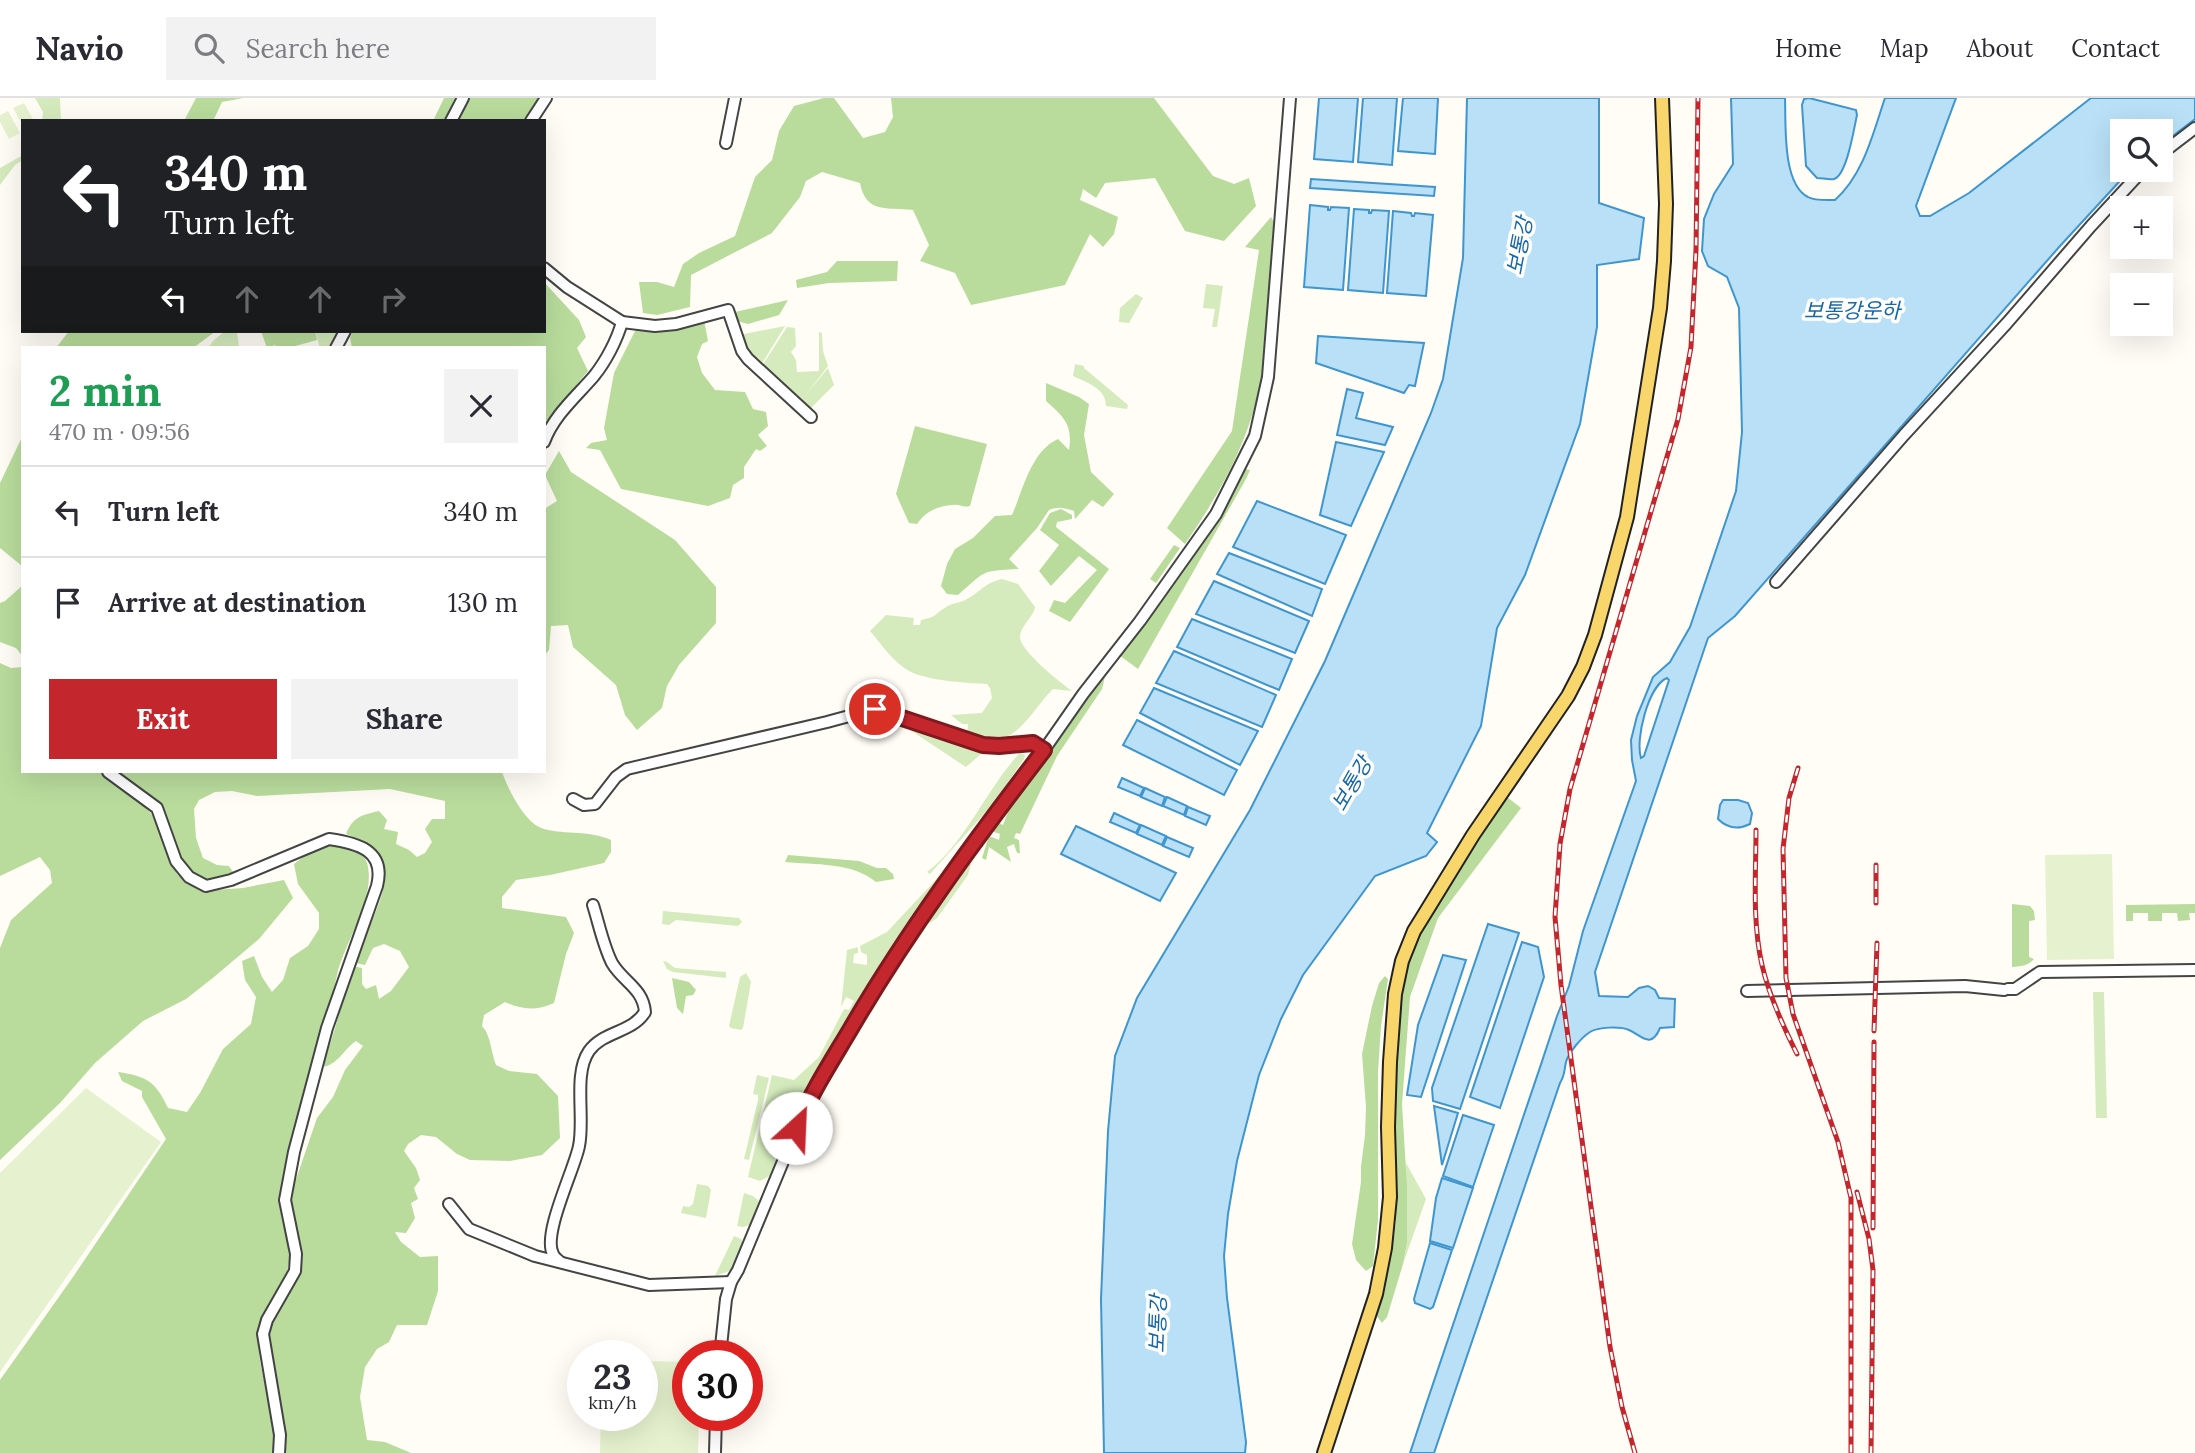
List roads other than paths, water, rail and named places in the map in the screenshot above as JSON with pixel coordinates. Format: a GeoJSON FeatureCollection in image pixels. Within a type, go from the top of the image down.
{"type":"FeatureCollection","features":[{"type":"Feature","properties":{"kind":"main road"},"geometry":{"type":"LineString","coordinates":[[1324,1453],[1376,1294],[1385,1248],[1390,1198],[1388,1127],[1395,994],[1402,961],[1414,931],[1473,835],[1561,706],[1583,667],[1595,635],[1628,517],[1660,308],[1664,261],[1662,98]]}},
{"type":"Feature","properties":{"kind":"street"},"geometry":{"type":"LineString","coordinates":[[453,119],[463,98]]}},
{"type":"Feature","properties":{"kind":"street"},"geometry":{"type":"LineString","coordinates":[[532,119],[547,98]]}},
{"type":"Feature","properties":{"kind":"street"},"geometry":{"type":"LineString","coordinates":[[726,143],[735,98]]}},
{"type":"Feature","properties":{"kind":"street"},"geometry":{"type":"LineString","coordinates":[[722,1340],[731,1282],[817,1083],[892,959],[981,833],[1216,514],[1255,436],[1268,377],[1290,98]]}},
{"type":"Feature","properties":{"kind":"street"},"geometry":{"type":"LineString","coordinates":[[2173,145],[2195,128]]}},
{"type":"Feature","properties":{"kind":"street"},"geometry":{"type":"LineString","coordinates":[[1776,582],[1904,435],[2132,182]]}},
{"type":"Feature","properties":{"kind":"street"},"geometry":{"type":"LineString","coordinates":[[546,269],[622,322],[655,326],[676,324],[728,310],[742,351],[748,359],[811,417]]}},
{"type":"Feature","properties":{"kind":"street"},"geometry":{"type":"LineString","coordinates":[[546,436],[559,414],[601,367],[622,322]]}},
{"type":"Feature","properties":{"kind":"street"},"geometry":{"type":"LineString","coordinates":[[573,799],[584,805],[595,804],[616,777],[627,769],[875,709],[983,745],[1033,743],[1044,750]]}},
{"type":"Feature","properties":{"kind":"street"},"geometry":{"type":"LineString","coordinates":[[109,773],[157,808],[176,862],[189,877],[206,886],[231,880],[329,839],[367,849],[376,863],[379,877],[377,886],[327,1028],[294,1152],[285,1200],[296,1254],[295,1271],[267,1320],[263,1334],[280,1435],[279,1453]]}},
{"type":"Feature","properties":{"kind":"street"},"geometry":{"type":"LineString","coordinates":[[560,1262],[551,1247],[561,1195],[579,1148],[585,1058],[591,1049],[605,1038],[630,1027],[640,1020],[645,1012],[643,998],[615,967],[608,954],[593,905]]}},
{"type":"Feature","properties":{"kind":"street"},"geometry":{"type":"LineString","coordinates":[[1747,990],[1965,986],[2006,990],[2015,989],[2040,972],[2195,970]]}},
{"type":"Feature","properties":{"kind":"street"},"geometry":{"type":"LineString","coordinates":[[449,1204],[469,1228],[535,1256],[649,1285],[731,1282]]}},
{"type":"Feature","properties":{"kind":"street"},"geometry":{"type":"LineString","coordinates":[[715,1453],[716,1431]]}},
{"type":"Feature","properties":{"kind":"water"},"geometry":{"type":"Polygon","coordinates":[[[1319,98],[1358,98],[1353,162],[1314,159],[1319,98]]]}},
{"type":"Feature","properties":{"kind":"water"},"geometry":{"type":"Polygon","coordinates":[[[1363,98],[1397,98],[1392,165],[1358,162],[1363,98]]]}},
{"type":"Feature","properties":{"kind":"water"},"geometry":{"type":"Polygon","coordinates":[[[1403,98],[1438,98],[1435,154],[1398,151],[1403,98]]]}},
{"type":"Feature","properties":{"kind":"water","name":"보통강"},"geometry":{"type":"Polygon","coordinates":[[[1467,98],[1599,98],[1599,203],[1644,218],[1639,259],[1597,265],[1597,327],[1580,424],[1525,575],[1497,628],[1481,726],[1427,833],[1437,842],[1426,856],[1375,876],[1303,975],[1281,1019],[1259,1075],[1237,1161],[1224,1256],[1246,1442],[1245,1453],[1104,1453],[1101,1299],[1108,1131],[1115,1056],[1137,998],[1250,810],[1325,661],[1431,413],[1443,379],[1463,258],[1467,98]]]}},
{"type":"Feature","properties":{"kind":"water","name":"보통강운하"},"geometry":{"type":"Polygon","coordinates":[[[1731,98],[1785,98],[1787,152],[1794,180],[1808,197],[1835,200],[1845,190],[1860,166],[1885,98],[1956,98],[1916,206],[1920,216],[1930,216],[1969,193],[2091,98],[2195,98],[2195,119],[2173,136],[2173,119],[2110,119],[2110,182],[2119,182],[1735,616],[1708,638],[1595,972],[1599,996],[1628,997],[1639,988],[1648,986],[1655,990],[1659,998],[1675,999],[1674,1027],[1660,1028],[1657,1035],[1649,1040],[1625,1029],[1594,1030],[1569,1054],[1434,1453],[1410,1453],[1569,986],[1583,931],[1636,781],[1631,740],[1637,716],[1653,677],[1670,662],[1690,627],[1736,491],[1742,432],[1739,308],[1727,277],[1708,266],[1702,251],[1704,219],[1714,194],[1733,164],[1731,98]],[[1667,678],[1654,691],[1645,714],[1640,739],[1641,758],[1644,756],[1669,680],[1667,678]]]}},
{"type":"Feature","properties":{"kind":"water"},"geometry":{"type":"Polygon","coordinates":[[[1804,99],[1856,110],[1846,160],[1839,176],[1834,179],[1817,178],[1806,166],[1802,105],[1804,99]]]}},
{"type":"Feature","properties":{"kind":"water"},"geometry":{"type":"Polygon","coordinates":[[[1311,179],[1435,187],[1434,196],[1310,188],[1311,179]]]}},
{"type":"Feature","properties":{"kind":"water"},"geometry":{"type":"Polygon","coordinates":[[[1310,205],[1328,207],[1328,210],[1331,207],[1349,208],[1343,290],[1304,287],[1310,205]]]}},
{"type":"Feature","properties":{"kind":"water"},"geometry":{"type":"Polygon","coordinates":[[[1354,209],[1369,210],[1369,213],[1372,210],[1389,211],[1383,293],[1348,290],[1354,209]]]}},
{"type":"Feature","properties":{"kind":"water"},"geometry":{"type":"Polygon","coordinates":[[[1393,211],[1411,213],[1412,216],[1415,213],[1433,215],[1426,296],[1387,293],[1393,211]]]}},
{"type":"Feature","properties":{"kind":"water"},"geometry":{"type":"Polygon","coordinates":[[[1318,336],[1424,343],[1415,386],[1409,385],[1404,393],[1316,363],[1318,336]]]}},
{"type":"Feature","properties":{"kind":"water"},"geometry":{"type":"Polygon","coordinates":[[[1347,389],[1363,393],[1356,418],[1393,427],[1385,445],[1337,435],[1347,389]]]}},
{"type":"Feature","properties":{"kind":"water"},"geometry":{"type":"Polygon","coordinates":[[[1336,442],[1384,452],[1351,526],[1320,515],[1336,442]]]}},
{"type":"Feature","properties":{"kind":"water"},"geometry":{"type":"Polygon","coordinates":[[[1257,501],[1346,535],[1325,584],[1233,547],[1257,501]]]}},
{"type":"Feature","properties":{"kind":"water"},"geometry":{"type":"Polygon","coordinates":[[[1229,553],[1322,589],[1312,616],[1217,574],[1229,553]]]}},
{"type":"Feature","properties":{"kind":"water"},"geometry":{"type":"Polygon","coordinates":[[[1214,581],[1309,621],[1295,653],[1196,614],[1214,581]]]}},
{"type":"Feature","properties":{"kind":"water"},"geometry":{"type":"Polygon","coordinates":[[[1192,619],[1292,659],[1279,690],[1177,647],[1192,619]]]}},
{"type":"Feature","properties":{"kind":"water"},"geometry":{"type":"Polygon","coordinates":[[[1174,651],[1276,695],[1262,727],[1156,683],[1174,651]]]}},
{"type":"Feature","properties":{"kind":"water"},"geometry":{"type":"Polygon","coordinates":[[[1154,688],[1258,731],[1240,765],[1140,713],[1154,688]]]}},
{"type":"Feature","properties":{"kind":"water"},"geometry":{"type":"Polygon","coordinates":[[[1137,720],[1237,770],[1224,795],[1123,745],[1137,720]]]}},
{"type":"Feature","properties":{"kind":"water"},"geometry":{"type":"Polygon","coordinates":[[[1122,778],[1144,788],[1140,796],[1118,787],[1122,778]]]}},
{"type":"Feature","properties":{"kind":"water"},"geometry":{"type":"Polygon","coordinates":[[[1145,788],[1165,797],[1162,806],[1141,797],[1145,788]]]}},
{"type":"Feature","properties":{"kind":"water"},"geometry":{"type":"Polygon","coordinates":[[[1167,797],[1187,806],[1184,815],[1163,806],[1167,797]]]}},
{"type":"Feature","properties":{"kind":"water"},"geometry":{"type":"Polygon","coordinates":[[[1723,800],[1748,803],[1752,813],[1750,824],[1733,828],[1718,819],[1723,800]]]}},
{"type":"Feature","properties":{"kind":"water"},"geometry":{"type":"Polygon","coordinates":[[[1188,807],[1210,816],[1206,825],[1185,816],[1188,807]]]}},
{"type":"Feature","properties":{"kind":"water"},"geometry":{"type":"Polygon","coordinates":[[[1114,813],[1140,825],[1136,833],[1110,822],[1114,813]]]}},
{"type":"Feature","properties":{"kind":"water"},"geometry":{"type":"Polygon","coordinates":[[[1141,825],[1166,836],[1162,845],[1137,834],[1141,825]]]}},
{"type":"Feature","properties":{"kind":"water"},"geometry":{"type":"Polygon","coordinates":[[[1076,826],[1176,873],[1160,901],[1061,854],[1076,826]]]}},
{"type":"Feature","properties":{"kind":"water"},"geometry":{"type":"Polygon","coordinates":[[[1167,837],[1193,848],[1189,857],[1163,846],[1167,837]]]}},
{"type":"Feature","properties":{"kind":"water"},"geometry":{"type":"Polygon","coordinates":[[[1488,924],[1519,933],[1460,1109],[1433,1101],[1432,1088],[1488,924]]]}},
{"type":"Feature","properties":{"kind":"water"},"geometry":{"type":"Polygon","coordinates":[[[1522,942],[1538,947],[1544,977],[1500,1108],[1470,1097],[1522,942]]]}},
{"type":"Feature","properties":{"kind":"water"},"geometry":{"type":"Polygon","coordinates":[[[1443,955],[1466,960],[1421,1097],[1407,1095],[1418,1025],[1443,955]]]}},
{"type":"Feature","properties":{"kind":"water"},"geometry":{"type":"Polygon","coordinates":[[[1434,1106],[1458,1113],[1442,1165],[1434,1106]]]}},
{"type":"Feature","properties":{"kind":"water"},"geometry":{"type":"Polygon","coordinates":[[[1463,1115],[1494,1125],[1473,1187],[1443,1176],[1463,1115]]]}},
{"type":"Feature","properties":{"kind":"water"},"geometry":{"type":"Polygon","coordinates":[[[1442,1178],[1473,1188],[1453,1248],[1430,1241],[1436,1198],[1442,1178]]]}},
{"type":"Feature","properties":{"kind":"water"},"geometry":{"type":"Polygon","coordinates":[[[1430,1243],[1452,1250],[1433,1307],[1430,1309],[1415,1303],[1414,1299],[1430,1243]]]}},
{"type":"Feature","properties":{"kind":"railway"},"geometry":{"type":"LineString","coordinates":[[1635,1453],[1610,1347],[1561,985],[1555,917],[1560,844],[1570,789],[1678,419],[1691,347],[1696,250],[1698,98]]}},
{"type":"Feature","properties":{"kind":"railway"},"geometry":{"type":"LineString","coordinates":[[1798,768],[1789,798],[1783,849],[1786,978],[1793,1014],[1838,1142],[1851,1198],[1851,1453]]}},
{"type":"Feature","properties":{"kind":"railway"},"geometry":{"type":"LineString","coordinates":[[1756,830],[1755,898],[1759,948],[1772,999],[1797,1054]]}},
{"type":"Feature","properties":{"kind":"railway"},"geometry":{"type":"LineString","coordinates":[[1876,865],[1876,903]]}},
{"type":"Feature","properties":{"kind":"railway"},"geometry":{"type":"LineString","coordinates":[[1874,1031],[1877,943]]}},
{"type":"Feature","properties":{"kind":"railway"},"geometry":{"type":"LineString","coordinates":[[1873,1228],[1874,1042]]}},
{"type":"Feature","properties":{"kind":"railway"},"geometry":{"type":"LineString","coordinates":[[1857,1192],[1869,1239],[1873,1270],[1871,1453]]}}]}
